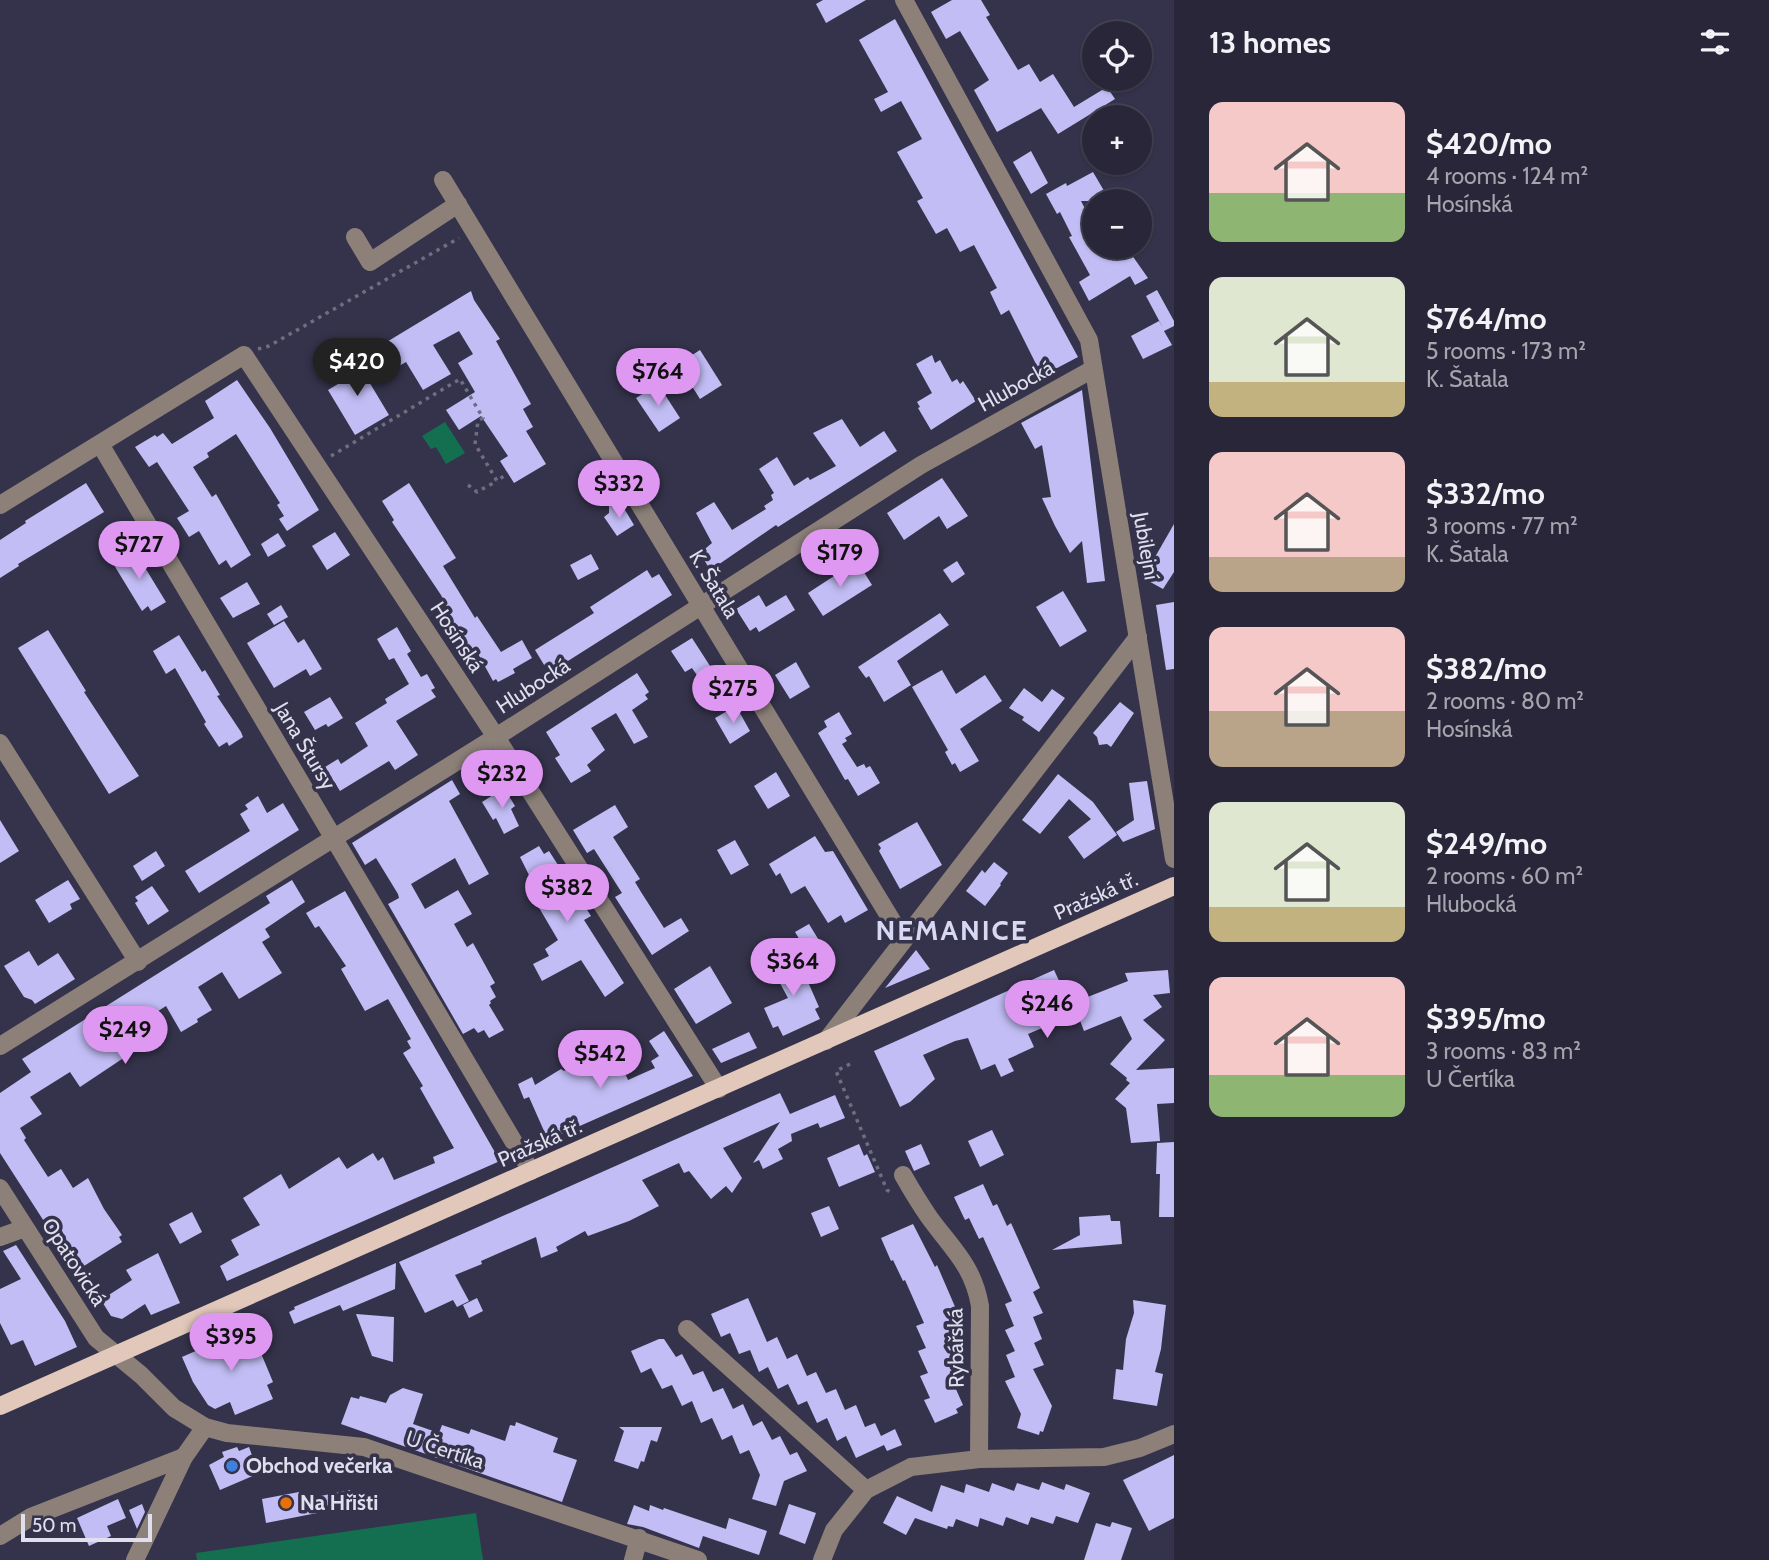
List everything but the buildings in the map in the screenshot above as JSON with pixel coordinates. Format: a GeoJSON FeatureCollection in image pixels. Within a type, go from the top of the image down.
{"type":"FeatureCollection","features":[{"type":"Feature","properties":{"kind":"main road","name":"Pražská tř."},"geometry":{"type":"LineString","coordinates":[[0,1406],[1174,886]]}},
{"type":"Feature","properties":{"kind":"street","name":"Jubilejní"},"geometry":{"type":"LineString","coordinates":[[904,0],[1089,340],[1174,859]]}},
{"type":"Feature","properties":{"kind":"street","name":"K. Šatala"},"geometry":{"type":"LineString","coordinates":[[443,180],[903,939]]}},
{"type":"Feature","properties":{"kind":"street"},"geometry":{"type":"LineString","coordinates":[[355,237],[370,262],[458,204]]}},
{"type":"Feature","properties":{"kind":"street"},"geometry":{"type":"LineString","coordinates":[[0,506],[244,355]]}},
{"type":"Feature","properties":{"kind":"street","name":"Hosínská"},"geometry":{"type":"LineString","coordinates":[[244,355],[496,737],[719,1089]]}},
{"type":"Feature","properties":{"kind":"street","name":"Hlubocká"},"geometry":{"type":"LineString","coordinates":[[0,1046],[496,737],[921,465],[1093,369]]}},
{"type":"Feature","properties":{"kind":"street","name":"Jana Štursy"},"geometry":{"type":"LineString","coordinates":[[100,444],[531,1171]]}},
{"type":"Feature","properties":{"kind":"street"},"geometry":{"type":"LineString","coordinates":[[826,1041],[1138,637]]}},
{"type":"Feature","properties":{"kind":"street"},"geometry":{"type":"LineString","coordinates":[[0,743],[138,962]]}},
{"type":"Feature","properties":{"kind":"street","name":"Rybářská"},"geometry":{"type":"LineString","coordinates":[[903,1175],[929,1217],[969,1269],[977,1287],[980,1306],[979,1459]]}},
{"type":"Feature","properties":{"kind":"street","name":"Opatovická"},"geometry":{"type":"LineString","coordinates":[[0,1188],[96,1338],[174,1408],[205,1427]]}},
{"type":"Feature","properties":{"kind":"street"},"geometry":{"type":"LineString","coordinates":[[0,1237],[25,1228]]}},
{"type":"Feature","properties":{"kind":"street"},"geometry":{"type":"LineString","coordinates":[[687,1329],[866,1490]]}},
{"type":"Feature","properties":{"kind":"street"},"geometry":{"type":"LineString","coordinates":[[135,1560],[184,1457],[205,1427]]}},
{"type":"Feature","properties":{"kind":"street","name":"U Čertíka"},"geometry":{"type":"LineString","coordinates":[[205,1427],[227,1433],[364,1447],[698,1560]]}},
{"type":"Feature","properties":{"kind":"street"},"geometry":{"type":"LineString","coordinates":[[822,1560],[834,1530],[866,1490],[911,1467],[979,1459],[1104,1457],[1140,1448],[1174,1434]]}},
{"type":"Feature","properties":{"kind":"street"},"geometry":{"type":"LineString","coordinates":[[0,1536],[31,1517],[184,1457]]}},
{"type":"Feature","properties":{"kind":"street"},"geometry":{"type":"LineString","coordinates":[[633,1560],[639,1538]]}},
{"type":"Feature","properties":{"kind":"path"},"geometry":{"type":"LineString","coordinates":[[244,355],[269,346],[474,230]]}},
{"type":"Feature","properties":{"kind":"path"},"geometry":{"type":"LineString","coordinates":[[338,453],[460,379],[483,418],[478,421],[475,444],[497,481]]}},
{"type":"Feature","properties":{"kind":"path"},"geometry":{"type":"LineString","coordinates":[[468,485],[477,492],[508,473]]}},
{"type":"Feature","properties":{"kind":"path"},"geometry":{"type":"LineString","coordinates":[[849,1064],[836,1071],[887,1190],[898,1197]]}},
{"type":"Feature","properties":{"kind":"green space"},"geometry":{"type":"Polygon","coordinates":[[[445,422],[465,453],[446,464],[436,447],[431,449],[422,436],[445,422]]]}},
{"type":"Feature","properties":{"kind":"green space"},"geometry":{"type":"Polygon","coordinates":[[[476,1513],[483,1560],[197,1560],[196,1553],[476,1513]]]}},
{"type":"Feature","properties":{"kind":"place","name":"Obchod večerka"},"geometry":{"type":"Point","coordinates":[232,1466]}},
{"type":"Feature","properties":{"kind":"place","name":"Na Hřišti"},"geometry":{"type":"Point","coordinates":[286,1503]}},
{"type":"Feature","properties":{"kind":"district","name":"NEMANICE"},"geometry":{"type":"Point","coordinates":[952,930]}}]}
